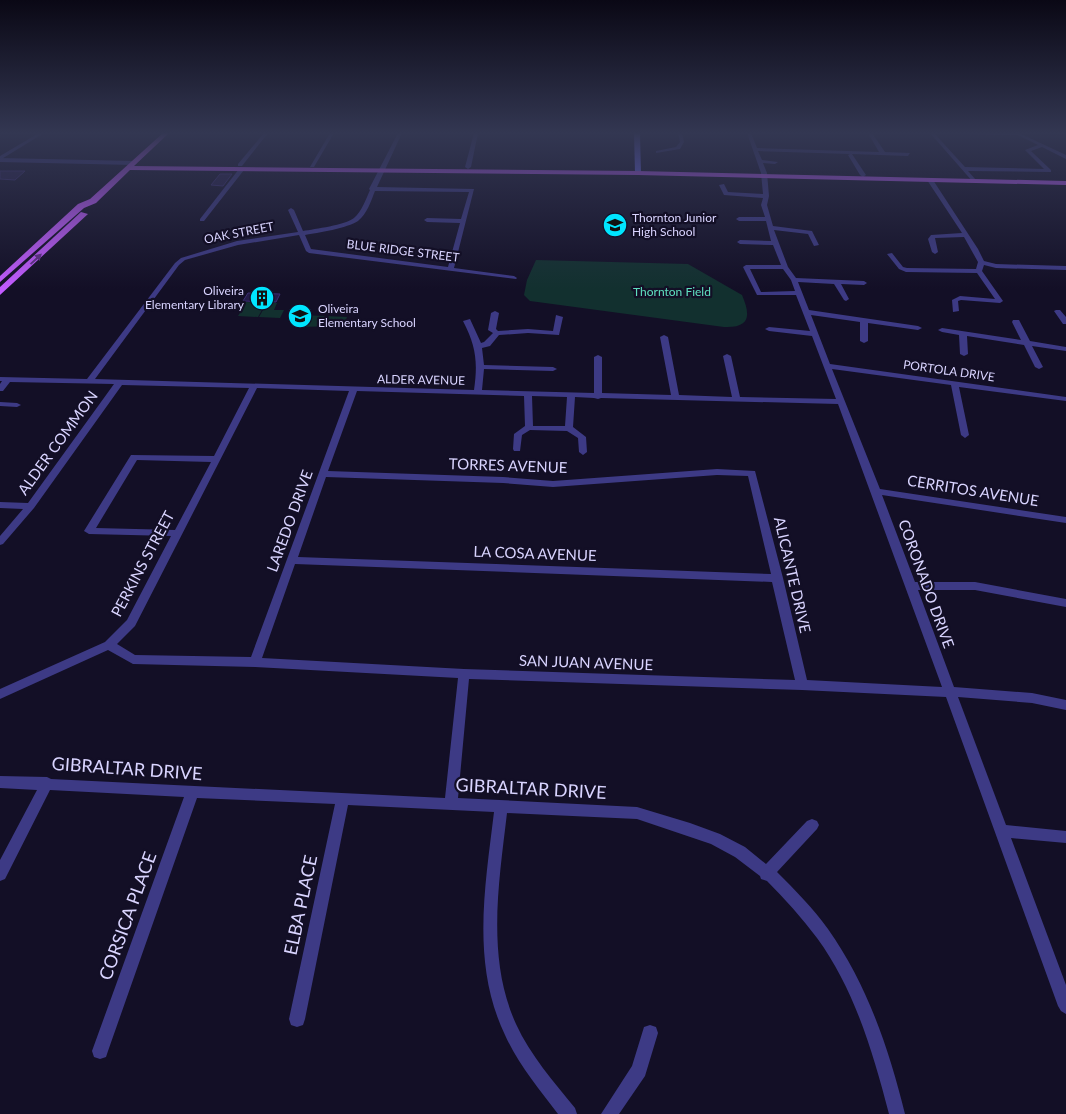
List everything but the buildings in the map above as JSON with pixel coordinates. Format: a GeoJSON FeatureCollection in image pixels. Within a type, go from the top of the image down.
{"type":"FeatureCollection","features":[{"type":"Feature","properties":{"kind":"main road"},"geometry":{"type":"LineString","coordinates":[[0,280],[81,206],[93,200],[109,185]]}},
{"type":"Feature","properties":{"kind":"main road"},"geometry":{"type":"LineString","coordinates":[[0,292],[88,211],[92,206],[93,200]]}},
{"type":"Feature","properties":{"kind":"street"},"geometry":{"type":"LineString","coordinates":[[202,220],[227,185]]}},
{"type":"Feature","properties":{"kind":"street","name":"OAK STREET"},"geometry":{"type":"LineString","coordinates":[[89,382],[177,264],[183,259],[237,243],[323,230],[354,220],[363,211],[374,185]]}},
{"type":"Feature","properties":{"kind":"street"},"geometry":{"type":"LineString","coordinates":[[722,185],[726,194],[766,196]]}},
{"type":"Feature","properties":{"kind":"street","name":"CORONADO DRIVE"},"geometry":{"type":"LineString","coordinates":[[765,185],[766,196],[764,205],[775,243],[785,267],[794,280],[816,334],[876,491],[1066,1006]]}},
{"type":"Feature","properties":{"kind":"street"},"geometry":{"type":"LineString","coordinates":[[933,185],[966,235],[981,262],[979,271],[1000,301],[960,298],[955,300],[955,311]]}},
{"type":"Feature","properties":{"kind":"street"},"geometry":{"type":"LineString","coordinates":[[372,189],[472,190],[451,268]]}},
{"type":"Feature","properties":{"kind":"street"},"geometry":{"type":"LineString","coordinates":[[291,210],[301,233]]}},
{"type":"Feature","properties":{"kind":"street"},"geometry":{"type":"LineString","coordinates":[[738,219],[770,223],[810,232],[816,245]]}},
{"type":"Feature","properties":{"kind":"street"},"geometry":{"type":"LineString","coordinates":[[427,220],[464,222]]}},
{"type":"Feature","properties":{"kind":"street","name":"BLUE RIDGE STREET"},"geometry":{"type":"LineString","coordinates":[[301,233],[309,251],[451,268],[514,278]]}},
{"type":"Feature","properties":{"kind":"street"},"geometry":{"type":"LineString","coordinates":[[936,252],[930,239],[933,236],[966,235]]}},
{"type":"Feature","properties":{"kind":"street"},"geometry":{"type":"LineString","coordinates":[[740,242],[775,243]]}},
{"type":"Feature","properties":{"kind":"street"},"geometry":{"type":"LineString","coordinates":[[890,254],[901,268],[906,270],[979,271]]}},
{"type":"Feature","properties":{"kind":"street"},"geometry":{"type":"LineString","coordinates":[[981,262],[996,266],[1066,268]]}},
{"type":"Feature","properties":{"kind":"street"},"geometry":{"type":"LineString","coordinates":[[785,267],[746,267],[759,294],[799,293]]}},
{"type":"Feature","properties":{"kind":"street"},"geometry":{"type":"LineString","coordinates":[[794,280],[864,282]]}},
{"type":"Feature","properties":{"kind":"street"},"geometry":{"type":"LineString","coordinates":[[836,282],[846,300]]}},
{"type":"Feature","properties":{"kind":"street"},"geometry":{"type":"LineString","coordinates":[[1058,311],[1066,322]]}},
{"type":"Feature","properties":{"kind":"street"},"geometry":{"type":"LineString","coordinates":[[807,312],[918,328]]}},
{"type":"Feature","properties":{"kind":"street"},"geometry":{"type":"LineString","coordinates":[[495,313],[492,330],[497,333],[528,331],[556,333],[559,317]]}},
{"type":"Feature","properties":{"kind":"street"},"geometry":{"type":"LineString","coordinates":[[864,320],[864,341]]}},
{"type":"Feature","properties":{"kind":"street"},"geometry":{"type":"LineString","coordinates":[[468,321],[480,346],[482,367],[478,392]]}},
{"type":"Feature","properties":{"kind":"street"},"geometry":{"type":"LineString","coordinates":[[1016,322],[1039,367]]}},
{"type":"Feature","properties":{"kind":"street"},"geometry":{"type":"LineString","coordinates":[[769,329],[816,334]]}},
{"type":"Feature","properties":{"kind":"street"},"geometry":{"type":"LineString","coordinates":[[942,330],[1000,340],[1066,348]]}},
{"type":"Feature","properties":{"kind":"street"},"geometry":{"type":"LineString","coordinates":[[480,346],[487,344],[497,333]]}},
{"type":"Feature","properties":{"kind":"street"},"geometry":{"type":"LineString","coordinates":[[963,333],[964,354]]}},
{"type":"Feature","properties":{"kind":"street"},"geometry":{"type":"LineString","coordinates":[[664,337],[676,398]]}},
{"type":"Feature","properties":{"kind":"street"},"geometry":{"type":"LineString","coordinates":[[727,356],[737,400]]}},
{"type":"Feature","properties":{"kind":"street"},"geometry":{"type":"LineString","coordinates":[[598,357],[598,397]]}},
{"type":"Feature","properties":{"kind":"street","name":"PORTOLA DRIVE"},"geometry":{"type":"LineString","coordinates":[[828,366],[1065,401]]}},
{"type":"Feature","properties":{"kind":"street"},"geometry":{"type":"LineString","coordinates":[[482,367],[553,369]]}},
{"type":"Feature","properties":{"kind":"street"},"geometry":{"type":"LineString","coordinates":[[0,389],[4,379]]}},
{"type":"Feature","properties":{"kind":"street","name":"ALDER AVENUE"},"geometry":{"type":"LineString","coordinates":[[4,379],[598,397],[842,402]]}},
{"type":"Feature","properties":{"kind":"street","name":"ALDER COMMON"},"geometry":{"type":"LineString","coordinates":[[0,542],[30,506],[119,383]]}},
{"type":"Feature","properties":{"kind":"street"},"geometry":{"type":"LineString","coordinates":[[955,384],[965,435]]}},
{"type":"Feature","properties":{"kind":"street","name":"PERKINS STREET"},"geometry":{"type":"LineString","coordinates":[[1,692],[109,645],[131,623],[176,533],[254,387]]}},
{"type":"Feature","properties":{"kind":"street","name":"LAREDO DRIVE"},"geometry":{"type":"LineString","coordinates":[[255,662],[353,390]]}},
{"type":"Feature","properties":{"kind":"street"},"geometry":{"type":"LineString","coordinates":[[528,395],[529,427]]}},
{"type":"Feature","properties":{"kind":"street"},"geometry":{"type":"LineString","coordinates":[[569,428],[571,396]]}},
{"type":"Feature","properties":{"kind":"street"},"geometry":{"type":"LineString","coordinates":[[0,404],[17,405]]}},
{"type":"Feature","properties":{"kind":"street"},"geometry":{"type":"LineString","coordinates":[[529,427],[534,429],[569,428],[582,437],[583,452]]}},
{"type":"Feature","properties":{"kind":"street"},"geometry":{"type":"LineString","coordinates":[[517,449],[518,434],[529,427]]}},
{"type":"Feature","properties":{"kind":"street"},"geometry":{"type":"LineString","coordinates":[[176,533],[89,531],[134,457],[215,459]]}},
{"type":"Feature","properties":{"kind":"street","name":"TORRES AVENUE"},"geometry":{"type":"LineString","coordinates":[[323,474],[503,480],[553,484],[717,472],[752,473]]}},
{"type":"Feature","properties":{"kind":"street","name":"ALICANTE DRIVE"},"geometry":{"type":"LineString","coordinates":[[752,473],[802,685]]}},
{"type":"Feature","properties":{"kind":"street","name":"CERRITOS AVENUE"},"geometry":{"type":"LineString","coordinates":[[876,491],[1066,520]]}},
{"type":"Feature","properties":{"kind":"street"},"geometry":{"type":"LineString","coordinates":[[0,505],[30,506]]}},
{"type":"Feature","properties":{"kind":"street","name":"LA COSA AVENUE"},"geometry":{"type":"LineString","coordinates":[[292,560],[778,578]]}},
{"type":"Feature","properties":{"kind":"street"},"geometry":{"type":"LineString","coordinates":[[910,586],[976,586],[1066,603]]}},
{"type":"Feature","properties":{"kind":"street","name":"SAN JUAN AVENUE"},"geometry":{"type":"LineString","coordinates":[[109,645],[133,659],[255,662],[464,674],[951,692],[1032,698],[1066,705]]}},
{"type":"Feature","properties":{"kind":"street"},"geometry":{"type":"LineString","coordinates":[[451,803],[464,674]]}},
{"type":"Feature","properties":{"kind":"street","name":"GIBRALTAR DRIVE"},"geometry":{"type":"LineString","coordinates":[[0,782],[47,783],[192,793],[343,798],[637,813],[711,837],[740,852],[766,874],[819,928],[856,991],[885,1064],[897,1114]]}},
{"type":"Feature","properties":{"kind":"street"},"geometry":{"type":"LineString","coordinates":[[0,874],[47,783]]}},
{"type":"Feature","properties":{"kind":"street","name":"CORSICA PLACE"},"geometry":{"type":"LineString","coordinates":[[100,1051],[192,793]]}},
{"type":"Feature","properties":{"kind":"street","name":"ELBA PLACE"},"geometry":{"type":"LineString","coordinates":[[297,1019],[343,798]]}},
{"type":"Feature","properties":{"kind":"street"},"geometry":{"type":"LineString","coordinates":[[501,807],[489,908],[495,986],[510,1029],[535,1071],[569,1114]]}},
{"type":"Feature","properties":{"kind":"street"},"geometry":{"type":"LineString","coordinates":[[766,874],[812,825]]}},
{"type":"Feature","properties":{"kind":"street"},"geometry":{"type":"LineString","coordinates":[[1003,831],[1066,837]]}},
{"type":"Feature","properties":{"kind":"street"},"geometry":{"type":"LineString","coordinates":[[608,1114],[639,1070],[650,1033]]}},
{"type":"Feature","properties":{"kind":"green space","name":"Thornton Field"},"geometry":{"type":"Polygon","coordinates":[[[536,260],[688,264],[742,295],[747,309],[746,319],[739,325],[724,327],[530,301],[524,295],[527,280],[536,260]]]}},
{"type":"Feature","properties":{"kind":"green space"},"geometry":{"type":"Polygon","coordinates":[[[246,302],[266,303],[258,317],[238,316],[246,302]]]}},
{"type":"Feature","properties":{"kind":"green space"},"geometry":{"type":"Polygon","coordinates":[[[267,303],[277,303],[274,310],[284,310],[280,318],[259,317],[267,303]]]}},
{"type":"Feature","properties":{"kind":"green space"},"geometry":{"type":"Polygon","coordinates":[[[301,315],[347,317],[344,326],[295,327],[301,315]]]}},
{"type":"Feature","properties":{"kind":"place","name":"Thornton Junior High School"},"geometry":{"type":"Point","coordinates":[615,225]}},
{"type":"Feature","properties":{"kind":"place","name":"Oliveira Elementary Library"},"geometry":{"type":"Point","coordinates":[262,298]}},
{"type":"Feature","properties":{"kind":"place","name":"Oliveira Elementary School"},"geometry":{"type":"Point","coordinates":[300,316]}}]}
